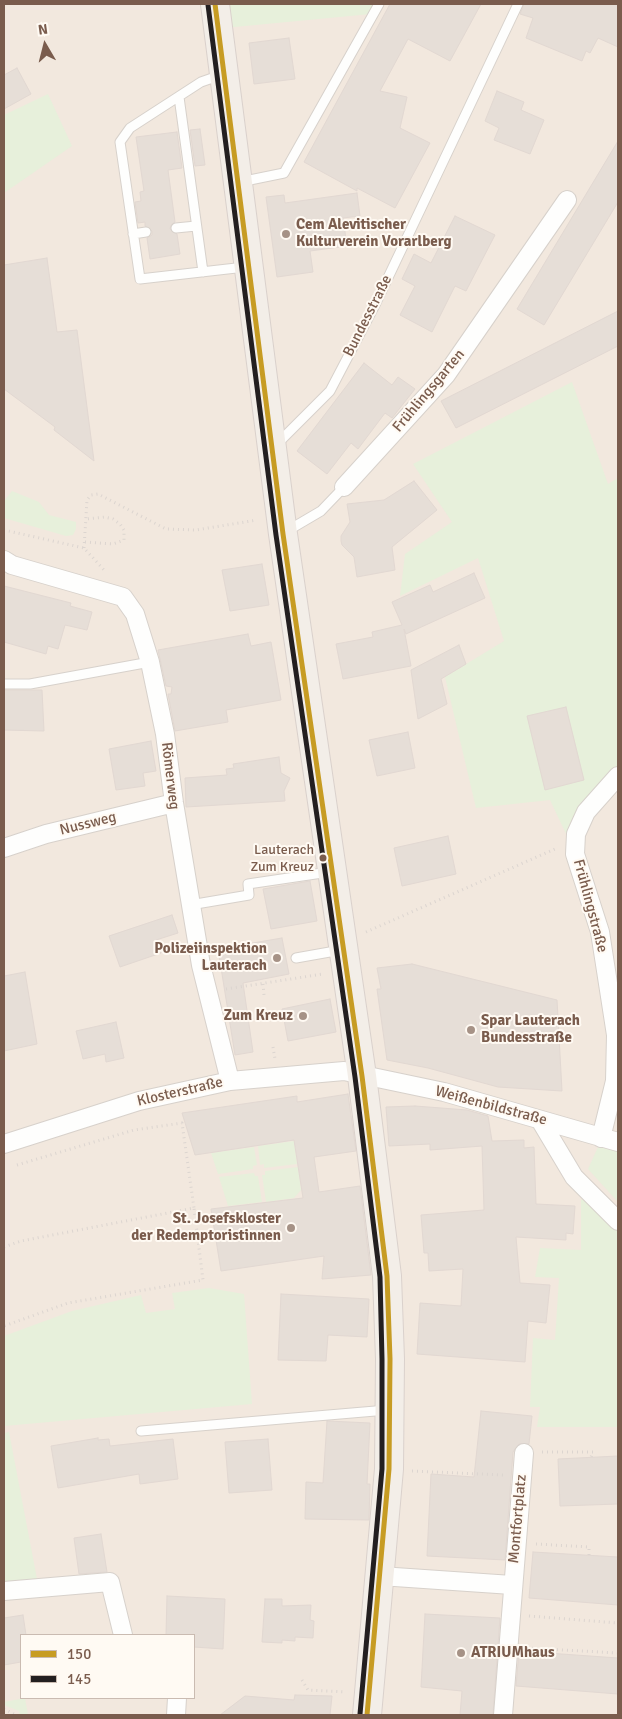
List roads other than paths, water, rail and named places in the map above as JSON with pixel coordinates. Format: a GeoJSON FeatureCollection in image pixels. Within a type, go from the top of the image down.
{"type":"FeatureCollection","features":[{"type":"Feature","properties":{"kind":"main road"},"geometry":{"type":"LineString","coordinates":[[215,4],[282,525],[377,1185],[388,1292],[389,1470],[367,1715]]}},
{"type":"Feature","properties":{"kind":"street","name":"Frühlingsgarten"},"geometry":{"type":"LineString","coordinates":[[344,487],[446,375],[566,200]]}},
{"type":"Feature","properties":{"kind":"street","name":"Römerweg"},"geometry":{"type":"LineString","coordinates":[[4,560],[12,565],[123,597],[135,614],[150,662],[165,734],[190,905],[208,992],[230,1081]]}},
{"type":"Feature","properties":{"kind":"street","name":"Frühlingstraße"},"geometry":{"type":"LineString","coordinates":[[610,1140],[615,1081],[616,1035],[600,932],[575,854],[576,834],[586,812],[618,776]]}},
{"type":"Feature","properties":{"kind":"street","name":"Nussweg"},"geometry":{"type":"LineString","coordinates":[[4,848],[46,834],[174,803]]}},
{"type":"Feature","properties":{"kind":"street","name":"Klosterstraße"},"geometry":{"type":"LineString","coordinates":[[4,1144],[139,1101],[230,1081],[344,1071],[362,1076]]}},
{"type":"Feature","properties":{"kind":"street","name":"Weißenbildstraße"},"geometry":{"type":"LineString","coordinates":[[362,1076],[444,1092],[610,1140]]}},
{"type":"Feature","properties":{"kind":"street"},"geometry":{"type":"LineString","coordinates":[[540,1120],[574,1178],[618,1221]]}},
{"type":"Feature","properties":{"kind":"street","name":"Montfortplatz"},"geometry":{"type":"LineString","coordinates":[[503,1715],[506,1647],[524,1453]]}},
{"type":"Feature","properties":{"kind":"street","name":"Montfortplatz"},"geometry":{"type":"LineString","coordinates":[[380,1576],[512,1585]]}},
{"type":"Feature","properties":{"kind":"street"},"geometry":{"type":"LineString","coordinates":[[4,1591],[115,1582],[123,1634]]}},
{"type":"Feature","properties":{"kind":"street"},"geometry":{"type":"LineString","coordinates":[[176,1699],[176,1715]]}},
{"type":"Feature","properties":{"kind":"lane"},"geometry":{"type":"LineString","coordinates":[[238,182],[284,173],[380,4]]}},
{"type":"Feature","properties":{"kind":"lane","name":"Bundesstraße"},"geometry":{"type":"LineString","coordinates":[[272,449],[330,390],[375,305],[518,4]]}},
{"type":"Feature","properties":{"kind":"lane"},"geometry":{"type":"LineString","coordinates":[[224,74],[201,82],[130,128],[120,142],[140,279],[248,267]]}},
{"type":"Feature","properties":{"kind":"lane"},"geometry":{"type":"LineString","coordinates":[[179,97],[203,272]]}},
{"type":"Feature","properties":{"kind":"lane"},"geometry":{"type":"LineString","coordinates":[[176,228],[196,226]]}},
{"type":"Feature","properties":{"kind":"lane"},"geometry":{"type":"LineString","coordinates":[[133,234],[146,232]]}},
{"type":"Feature","properties":{"kind":"lane","name":"Frühlingsgarten"},"geometry":{"type":"LineString","coordinates":[[282,525],[321,511],[344,487]]}},
{"type":"Feature","properties":{"kind":"lane"},"geometry":{"type":"LineString","coordinates":[[4,684],[30,684],[150,662]]}},
{"type":"Feature","properties":{"kind":"lane"},"geometry":{"type":"LineString","coordinates":[[190,905],[249,895],[248,884],[332,872]]}},
{"type":"Feature","properties":{"kind":"lane"},"geometry":{"type":"LineString","coordinates":[[296,958],[344,954]]}},
{"type":"Feature","properties":{"kind":"lane"},"geometry":{"type":"LineString","coordinates":[[141,1432],[390,1410]]}},
{"type":"Feature","properties":{"kind":"place","name":"Cem Alevitischer Kulturverein Vorarlberg"},"geometry":{"type":"Point","coordinates":[286,234]}},
{"type":"Feature","properties":{"kind":"place","name":"Lauterach Zum Kreuz"},"geometry":{"type":"Point","coordinates":[323,858]}},
{"type":"Feature","properties":{"kind":"place","name":"Polizeiinspektion Lauterach"},"geometry":{"type":"Point","coordinates":[277,958]}},
{"type":"Feature","properties":{"kind":"place","name":"Zum Kreuz"},"geometry":{"type":"Point","coordinates":[303,1016]}},
{"type":"Feature","properties":{"kind":"place","name":"Spar Lauterach Bundesstraße"},"geometry":{"type":"Point","coordinates":[471,1030]}},
{"type":"Feature","properties":{"kind":"place","name":"St. Josefskloster der Redemptoristinnen"},"geometry":{"type":"Point","coordinates":[291,1228]}},
{"type":"Feature","properties":{"kind":"place","name":"ATRIUMhaus"},"geometry":{"type":"Point","coordinates":[461,1653]}}]}
